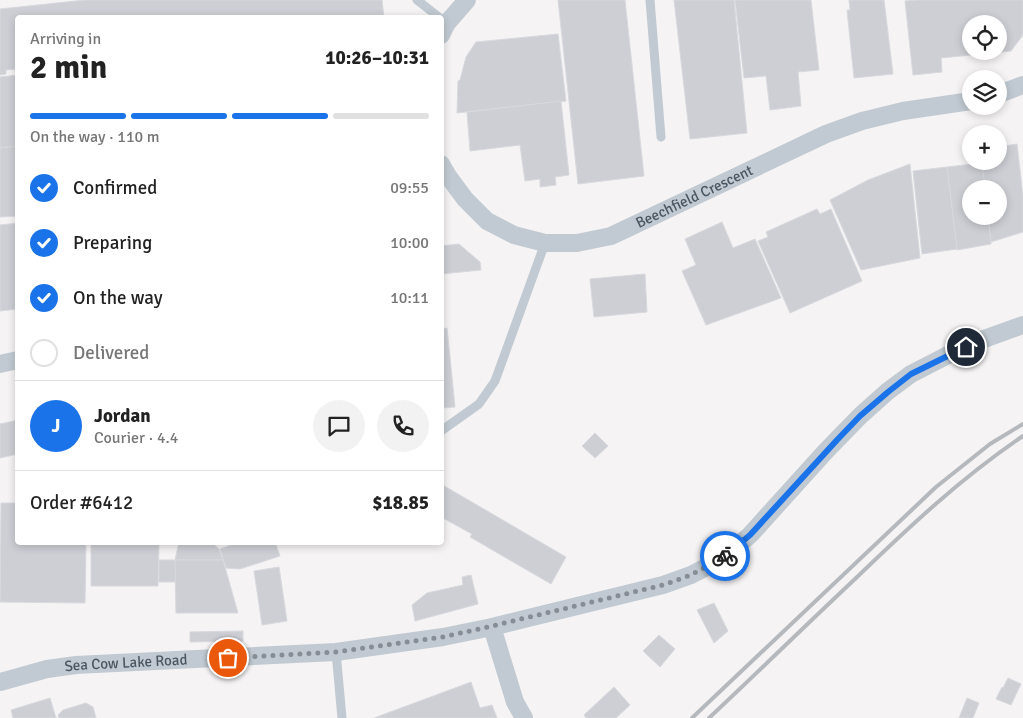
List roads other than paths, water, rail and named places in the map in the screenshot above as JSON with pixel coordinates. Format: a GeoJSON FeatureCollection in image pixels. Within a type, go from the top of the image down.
{"type":"FeatureCollection","features":[{"type":"Feature","properties":{"kind":"street"},"geometry":{"type":"LineString","coordinates":[[444,22],[467,0]]}},
{"type":"Feature","properties":{"kind":"street"},"geometry":{"type":"LineString","coordinates":[[1007,91],[1023,85]]}},
{"type":"Feature","properties":{"kind":"street","name":"Beechfield Crescent"},"geometry":{"type":"LineString","coordinates":[[444,169],[465,199],[487,221],[514,235],[545,243],[577,243],[611,236],[826,134],[862,121],[903,111],[962,102]]}},
{"type":"Feature","properties":{"kind":"street","name":"Sea Cow Lake Road"},"geometry":{"type":"LineString","coordinates":[[0,682],[46,669],[76,664],[336,652],[443,637],[663,585],[691,575],[722,559],[750,535],[860,416],[911,374],[984,339],[1023,325]]}},
{"type":"Feature","properties":{"kind":"street"},"geometry":{"type":"LineString","coordinates":[[0,364],[15,361]]}},
{"type":"Feature","properties":{"kind":"street"},"geometry":{"type":"LineString","coordinates":[[492,626],[515,702],[524,718]]}},
{"type":"Feature","properties":{"kind":"lane"},"geometry":{"type":"LineString","coordinates":[[417,0],[433,15]]}},
{"type":"Feature","properties":{"kind":"lane"},"geometry":{"type":"LineString","coordinates":[[650,0],[661,137]]}},
{"type":"Feature","properties":{"kind":"lane"},"geometry":{"type":"LineString","coordinates":[[444,429],[479,404],[495,381],[545,243]]}},
{"type":"Feature","properties":{"kind":"lane"},"geometry":{"type":"LineString","coordinates":[[336,652],[342,718]]}},
{"type":"Feature","properties":{"kind":"railway"},"geometry":{"type":"LineString","coordinates":[[692,718],[936,487],[990,444],[1023,424]]}},
{"type":"Feature","properties":{"kind":"railway"},"geometry":{"type":"LineString","coordinates":[[709,718],[916,522],[978,469],[1023,436]]}}]}
